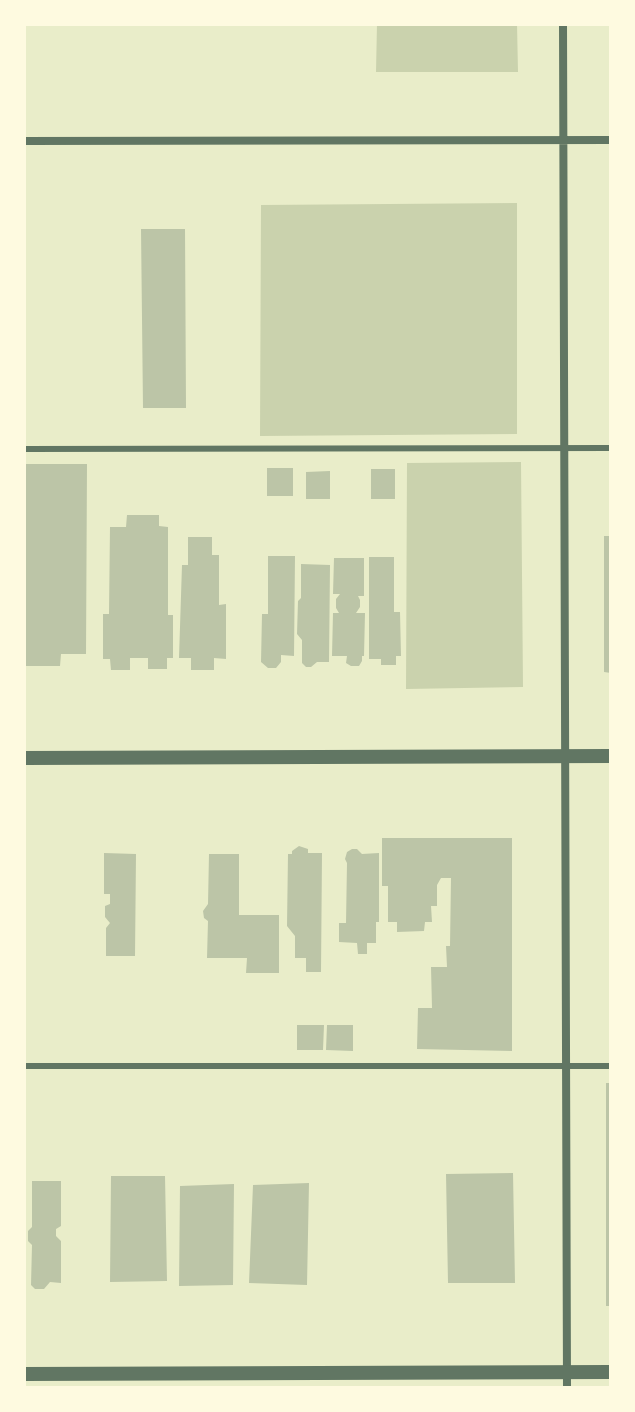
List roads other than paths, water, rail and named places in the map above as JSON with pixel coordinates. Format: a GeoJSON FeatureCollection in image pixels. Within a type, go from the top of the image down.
{"type":"FeatureCollection","features":[{"type":"Feature","properties":{"kind":"street"},"geometry":{"type":"LineString","coordinates":[[563,24],[567,1380]]}},
{"type":"Feature","properties":{"kind":"street"},"geometry":{"type":"LineString","coordinates":[[24,141],[611,140]]}},
{"type":"Feature","properties":{"kind":"street"},"geometry":{"type":"LineString","coordinates":[[24,758],[611,756]]}},
{"type":"Feature","properties":{"kind":"street"},"geometry":{"type":"LineString","coordinates":[[24,1374],[567,1380],[611,1372]]}},
{"type":"Feature","properties":{"kind":"lane"},"geometry":{"type":"LineString","coordinates":[[24,449],[611,448]]}},
{"type":"Feature","properties":{"kind":"lane"},"geometry":{"type":"LineString","coordinates":[[24,1066],[611,1066]]}}]}
